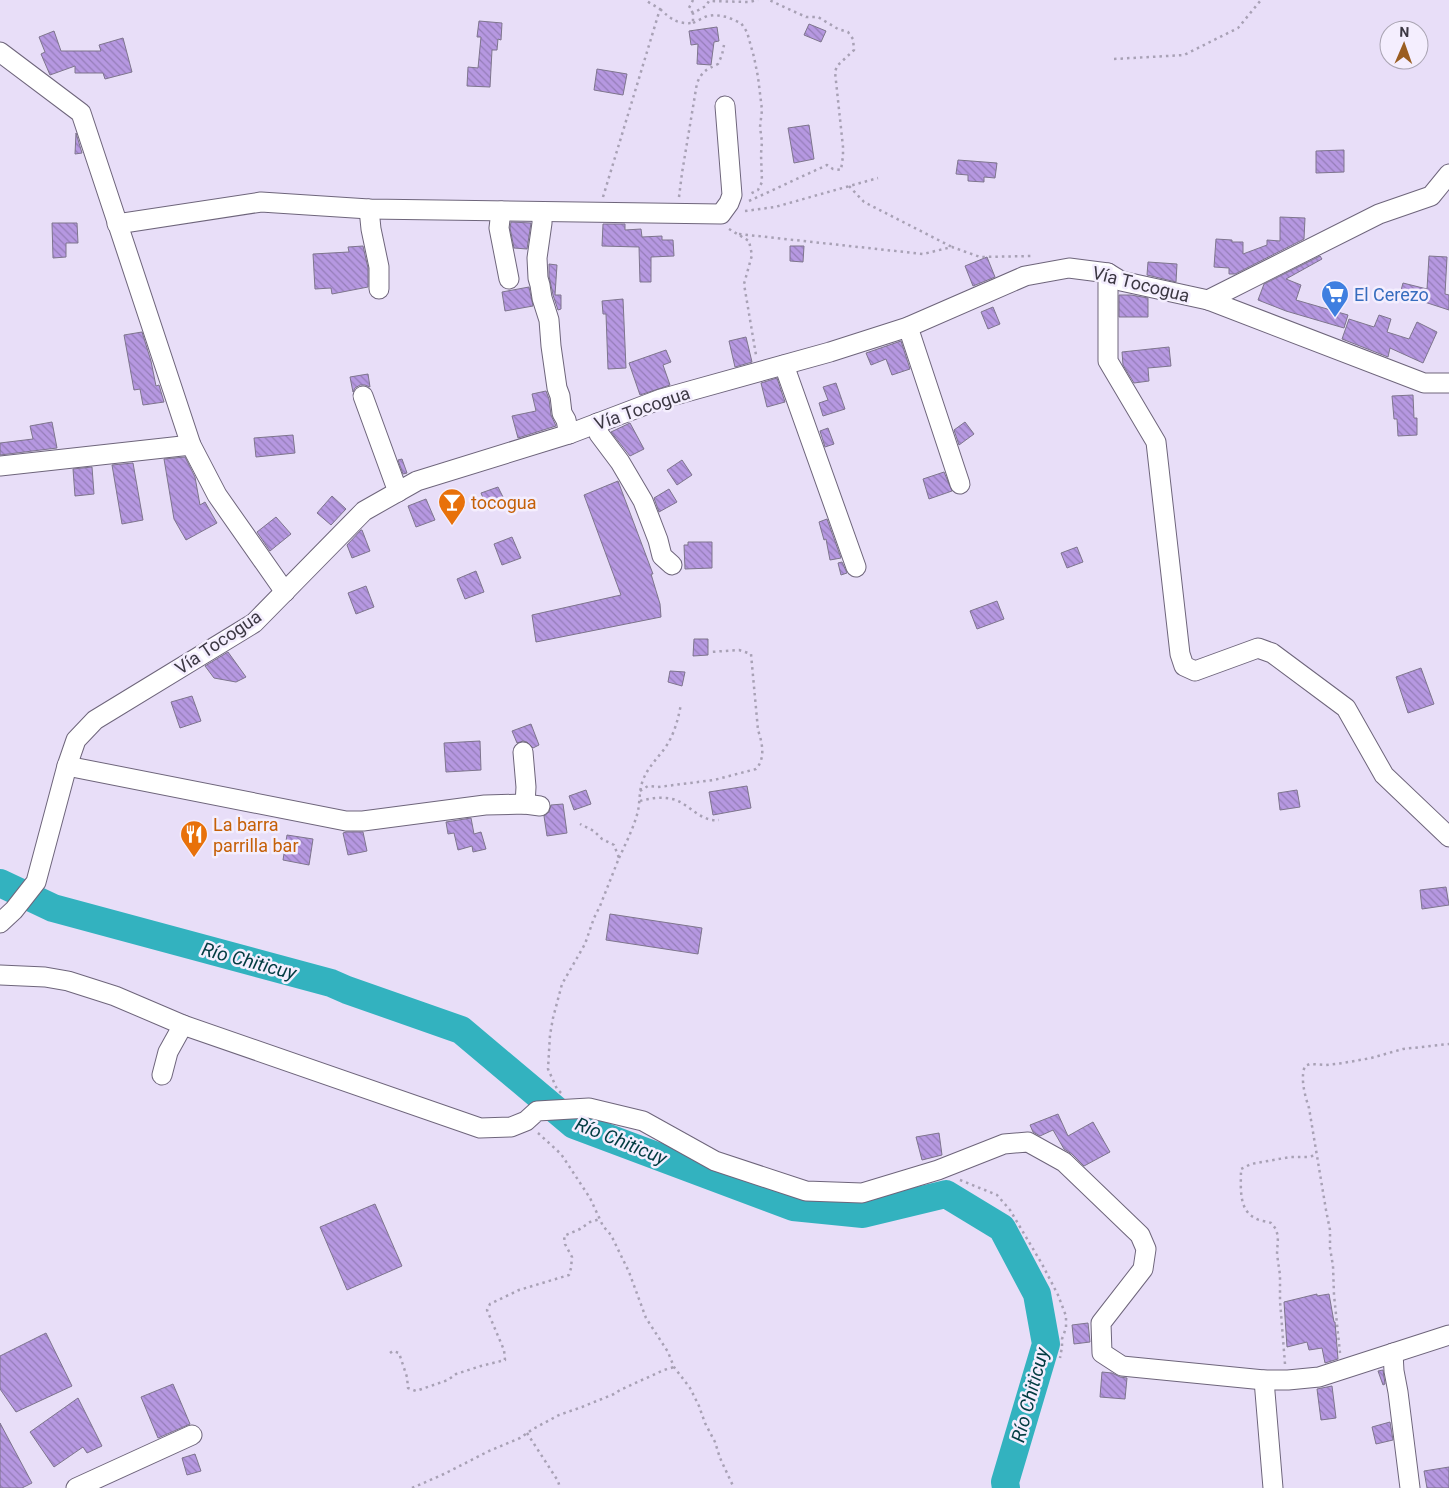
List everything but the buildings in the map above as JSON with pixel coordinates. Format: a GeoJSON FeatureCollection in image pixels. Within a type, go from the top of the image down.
{"type":"FeatureCollection","features":[{"type":"Feature","properties":{"kind":"street"},"geometry":{"type":"LineString","coordinates":[[0,52],[81,113],[191,445],[217,495],[284,592]]}},
{"type":"Feature","properties":{"kind":"street"},"geometry":{"type":"LineString","coordinates":[[117,224],[260,202],[369,209],[678,214],[722,220],[732,195],[725,106]]}},
{"type":"Feature","properties":{"kind":"street"},"geometry":{"type":"LineString","coordinates":[[1208,300],[1379,214],[1431,196],[1449,174]]}},
{"type":"Feature","properties":{"kind":"street"},"geometry":{"type":"LineString","coordinates":[[369,209],[379,267],[379,289]]}},
{"type":"Feature","properties":{"kind":"street"},"geometry":{"type":"LineString","coordinates":[[501,211],[499,228],[508,279]]}},
{"type":"Feature","properties":{"kind":"street"},"geometry":{"type":"LineString","coordinates":[[542,212],[537,258],[538,278],[549,320],[557,388],[569,434]]}},
{"type":"Feature","properties":{"kind":"street","name":"Vía Tocogua"},"geometry":{"type":"LineString","coordinates":[[0,923],[14,910],[36,882],[67,766],[76,740],[94,720],[254,623],[364,511],[417,481],[569,434],[661,399],[830,352],[908,327],[1025,276],[1069,268],[1108,273],[1121,281],[1208,300],[1424,383],[1449,383]]}},
{"type":"Feature","properties":{"kind":"street"},"geometry":{"type":"LineString","coordinates":[[1108,273],[1108,361],[1156,442],[1180,654],[1184,666],[1195,671],[1258,648],[1272,653],[1346,708],[1384,775],[1449,837]]}},
{"type":"Feature","properties":{"kind":"street"},"geometry":{"type":"LineString","coordinates":[[908,327],[960,484]]}},
{"type":"Feature","properties":{"kind":"street"},"geometry":{"type":"LineString","coordinates":[[784,365],[856,567]]}},
{"type":"Feature","properties":{"kind":"street"},"geometry":{"type":"LineString","coordinates":[[363,396],[398,492]]}},
{"type":"Feature","properties":{"kind":"street"},"geometry":{"type":"LineString","coordinates":[[597,423],[599,434],[620,462],[643,501],[656,534],[662,556],[672,565]]}},
{"type":"Feature","properties":{"kind":"street"},"geometry":{"type":"LineString","coordinates":[[0,466],[191,445]]}},
{"type":"Feature","properties":{"kind":"street"},"geometry":{"type":"LineString","coordinates":[[67,766],[346,821],[363,821],[485,805],[533,805],[526,778],[523,752]]}},
{"type":"Feature","properties":{"kind":"street"},"geometry":{"type":"LineString","coordinates":[[0,975],[45,977],[68,981],[115,996],[183,1025],[480,1128],[511,1127],[526,1121],[538,1111],[569,1103],[643,1121],[715,1161],[806,1191],[862,1194],[938,1170],[1004,1144],[1028,1142],[1064,1162],[1140,1235],[1146,1249],[1143,1269],[1101,1323],[1102,1353],[1122,1366],[1264,1380],[1288,1380],[1320,1376],[1449,1335]]}},
{"type":"Feature","properties":{"kind":"street"},"geometry":{"type":"LineString","coordinates":[[162,1075],[168,1052],[183,1025]]}},
{"type":"Feature","properties":{"kind":"street"},"geometry":{"type":"LineString","coordinates":[[1393,1353],[1410,1488]]}},
{"type":"Feature","properties":{"kind":"street"},"geometry":{"type":"LineString","coordinates":[[1264,1380],[1273,1488]]}},
{"type":"Feature","properties":{"kind":"street"},"geometry":{"type":"LineString","coordinates":[[76,1488],[192,1435]]}},
{"type":"Feature","properties":{"kind":"path"},"geometry":{"type":"LineString","coordinates":[[645,0],[681,24],[693,23],[715,14],[740,23],[747,32],[754,57],[762,110],[760,126],[762,182],[758,190]]}},
{"type":"Feature","properties":{"kind":"path"},"geometry":{"type":"LineString","coordinates":[[693,0],[689,8],[693,13],[693,23]]}},
{"type":"Feature","properties":{"kind":"path"},"geometry":{"type":"LineString","coordinates":[[693,13],[706,6],[709,1],[749,2],[758,0]]}},
{"type":"Feature","properties":{"kind":"path"},"geometry":{"type":"LineString","coordinates":[[746,202],[827,165],[833,169],[841,170],[843,156],[835,72],[837,66],[854,50],[853,39],[848,32],[818,17],[806,17],[769,0]]}},
{"type":"Feature","properties":{"kind":"path"},"geometry":{"type":"LineString","coordinates":[[1114,58],[1184,55],[1238,28],[1261,0]]}},
{"type":"Feature","properties":{"kind":"path"},"geometry":{"type":"LineString","coordinates":[[598,213],[660,9]]}},
{"type":"Feature","properties":{"kind":"path"},"geometry":{"type":"LineString","coordinates":[[678,214],[680,182],[697,83],[708,68],[718,64],[724,45]]}},
{"type":"Feature","properties":{"kind":"path"},"geometry":{"type":"LineString","coordinates":[[722,220],[878,178]]}},
{"type":"Feature","properties":{"kind":"path"},"geometry":{"type":"LineString","coordinates":[[849,186],[864,202],[952,247],[980,257],[1037,256]]}},
{"type":"Feature","properties":{"kind":"path"},"geometry":{"type":"LineString","coordinates":[[722,220],[737,234],[749,241],[752,255],[744,284],[758,372]]}},
{"type":"Feature","properties":{"kind":"path"},"geometry":{"type":"LineString","coordinates":[[737,234],[923,254],[952,247]]}},
{"type":"Feature","properties":{"kind":"path"},"geometry":{"type":"LineString","coordinates":[[640,791],[648,786],[658,787],[714,780],[756,769],[761,764],[761,740],[758,730],[751,654],[738,650],[710,652]]}},
{"type":"Feature","properties":{"kind":"path"},"geometry":{"type":"LineString","coordinates":[[569,1103],[557,1089],[548,1069],[551,1026],[562,984],[585,944],[633,826],[640,801],[643,780],[649,767],[665,748],[676,728],[682,704]]}},
{"type":"Feature","properties":{"kind":"path"},"geometry":{"type":"LineString","coordinates":[[640,801],[668,798],[679,801],[704,818],[712,821],[719,820]]}},
{"type":"Feature","properties":{"kind":"path"},"geometry":{"type":"LineString","coordinates":[[580,824],[594,831],[602,839],[614,846],[619,858]]}},
{"type":"Feature","properties":{"kind":"path"},"geometry":{"type":"LineString","coordinates":[[1340,1370],[1330,1230],[1302,1072],[1304,1066],[1310,1064],[1343,1063],[1403,1049],[1449,1044]]}},
{"type":"Feature","properties":{"kind":"path"},"geometry":{"type":"LineString","coordinates":[[526,1121],[561,1154],[582,1185],[603,1226],[611,1235],[626,1265],[646,1318],[699,1406],[734,1488]]}},
{"type":"Feature","properties":{"kind":"path"},"geometry":{"type":"LineString","coordinates":[[1288,1380],[1284,1352],[1277,1254],[1278,1237],[1276,1229],[1271,1222],[1256,1219],[1248,1213],[1243,1205],[1241,1170],[1251,1164],[1290,1157],[1307,1158],[1317,1155]]}},
{"type":"Feature","properties":{"kind":"path"},"geometry":{"type":"LineString","coordinates":[[938,1170],[997,1195],[1010,1210],[1048,1276],[1066,1316],[1066,1328],[1062,1339],[1060,1358]]}},
{"type":"Feature","properties":{"kind":"path"},"geometry":{"type":"LineString","coordinates":[[390,1353],[393,1351],[399,1353],[407,1377],[408,1388],[416,1391],[448,1380],[456,1374],[505,1360],[504,1350],[487,1310],[490,1304],[519,1290],[569,1275],[572,1257],[565,1244],[564,1236],[590,1222],[600,1219]]}},
{"type":"Feature","properties":{"kind":"path"},"geometry":{"type":"LineString","coordinates":[[414,1488],[488,1451],[520,1438],[558,1415],[582,1408],[674,1367]]}},
{"type":"Feature","properties":{"kind":"path"},"geometry":{"type":"LineString","coordinates":[[527,1433],[558,1481],[560,1488]]}},
{"type":"Feature","properties":{"kind":"waterway","name":"Río Chiticuy"},"geometry":{"type":"LineString","coordinates":[[0,883],[53,908],[331,983],[461,1030],[574,1125],[793,1207],[863,1214],[946,1194],[1002,1228],[1037,1294],[1046,1344],[1005,1482],[1006,1488]]}},
{"type":"Feature","properties":{"kind":"place","name":"El Cerezo"},"geometry":{"type":"Point","coordinates":[1335,318]}},
{"type":"Feature","properties":{"kind":"place","name":"tocogua"},"geometry":{"type":"Point","coordinates":[452,526]}},
{"type":"Feature","properties":{"kind":"place","name":"La barra parrilla bar"},"geometry":{"type":"Point","coordinates":[194,858]}}]}
